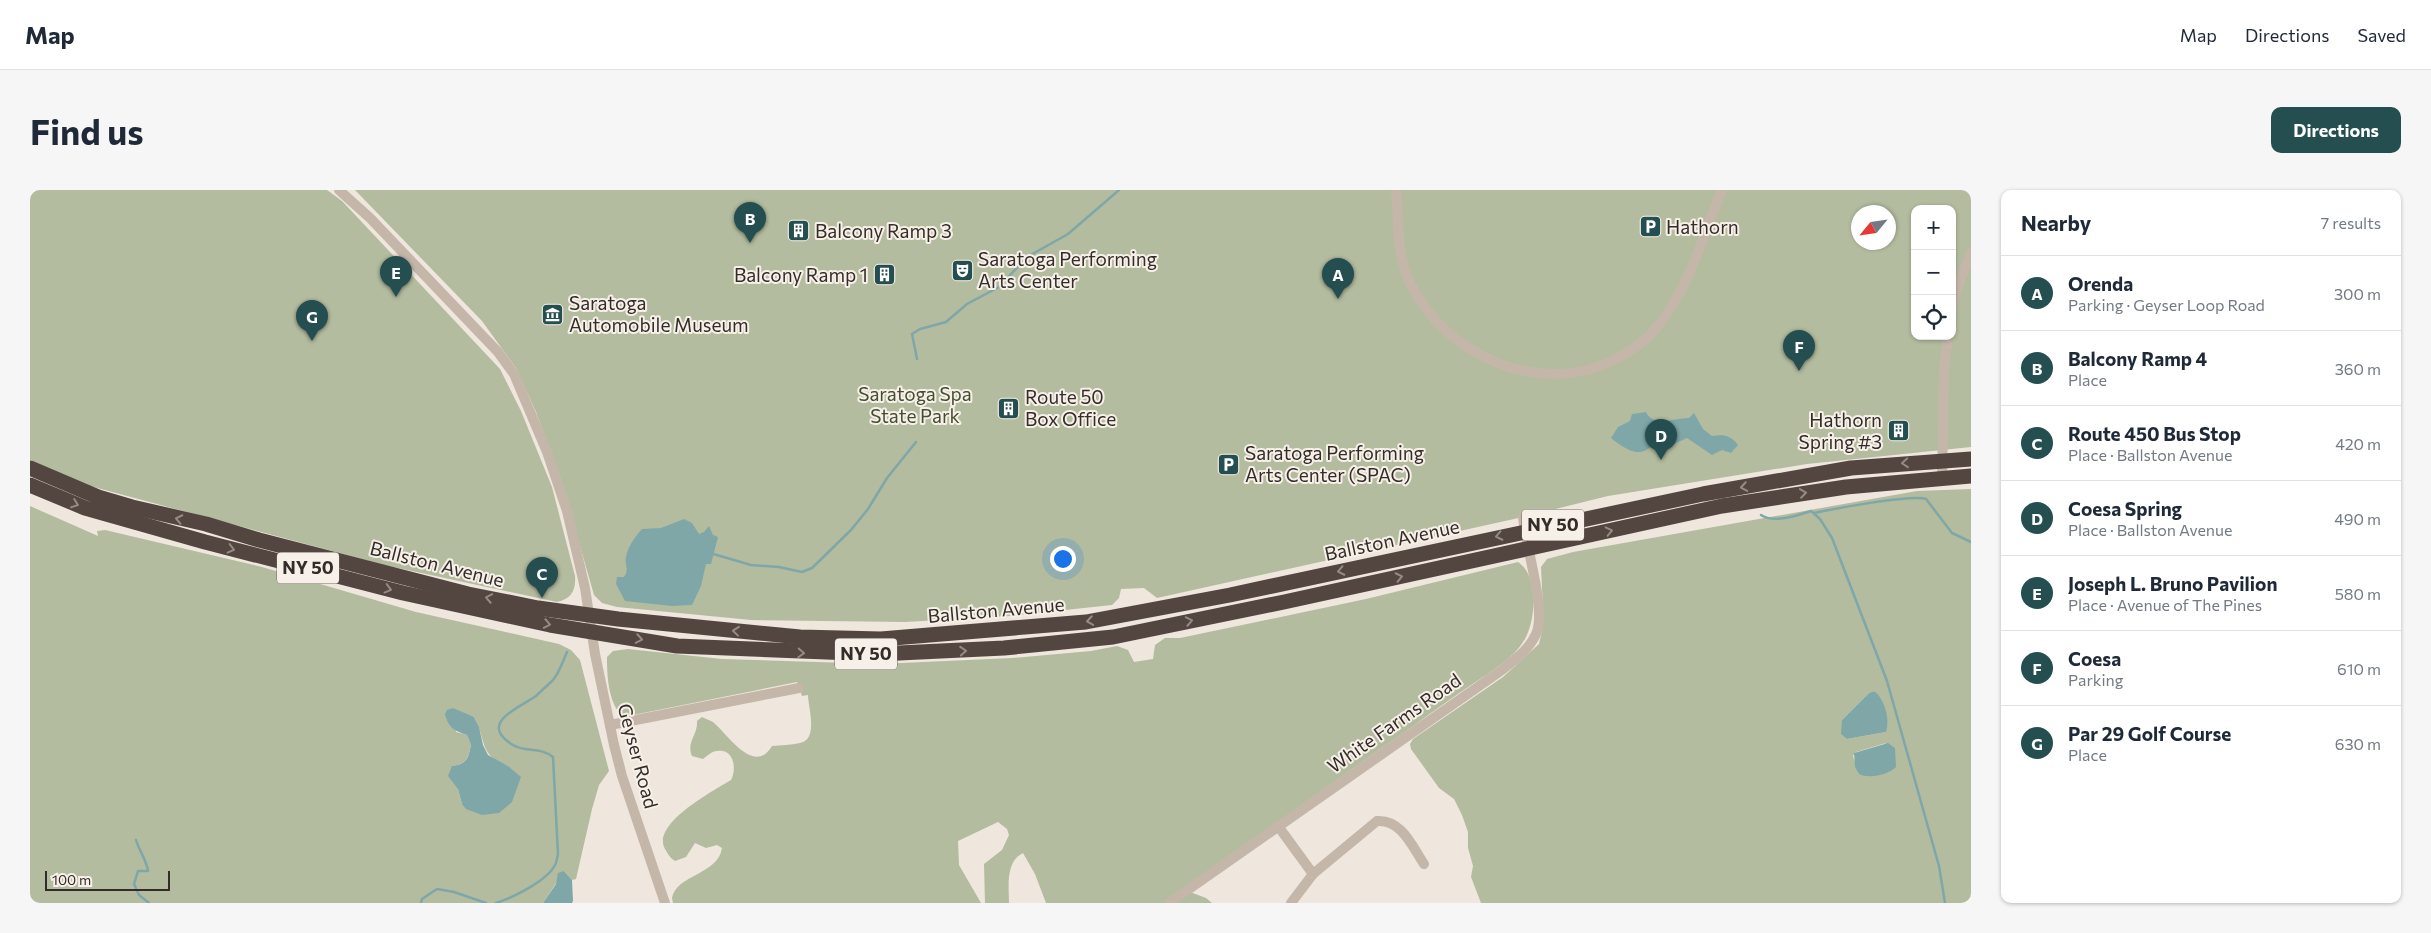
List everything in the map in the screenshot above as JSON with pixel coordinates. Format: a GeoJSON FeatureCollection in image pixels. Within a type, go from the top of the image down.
{"type":"FeatureCollection","features":[{"type":"Feature","properties":{"kind":"highway","name":"Ballston Avenue"},"geometry":{"type":"LineString","coordinates":[[30,468],[98,497],[132,507],[206,524],[259,540],[468,594],[589,615],[800,637],[882,639],[1086,622],[1230,595],[1524,524],[1851,468],[1971,458]]}},
{"type":"Feature","properties":{"kind":"highway","name":"Ballston Avenue"},"geometry":{"type":"LineString","coordinates":[[30,485],[85,508],[205,542],[403,593],[550,625],[677,646],[826,654],[935,653],[1113,637],[1756,499],[1846,487],[1971,476]]}},
{"type":"Feature","properties":{"kind":"street","name":"Geyser Road"},"geometry":{"type":"LineString","coordinates":[[339,190],[370,218],[498,352],[514,374],[547,452],[567,510],[622,776],[665,903]]}},
{"type":"Feature","properties":{"kind":"street"},"geometry":{"type":"LineString","coordinates":[[1396,190],[1399,242],[1409,282],[1437,324],[1455,340],[1496,363],[1520,371],[1541,374],[1565,373],[1607,363],[1635,347],[1649,336],[1666,315],[1683,288],[1722,190]]}},
{"type":"Feature","properties":{"kind":"street"},"geometry":{"type":"LineString","coordinates":[[1955,295],[1971,253]]}},
{"type":"Feature","properties":{"kind":"street"},"geometry":{"type":"LineString","coordinates":[[1942,478],[1944,368],[1948,340]]}},
{"type":"Feature","properties":{"kind":"street","name":"White Farms Road"},"geometry":{"type":"LineString","coordinates":[[1169,903],[1502,670],[1528,649],[1538,632],[1539,606],[1524,524]]}},
{"type":"Feature","properties":{"kind":"street"},"geometry":{"type":"LineString","coordinates":[[610,725],[799,688]]}},
{"type":"Feature","properties":{"kind":"street"},"geometry":{"type":"LineString","coordinates":[[1291,903],[1313,874],[1365,828],[1377,821],[1388,820],[1399,827],[1424,864]]}},
{"type":"Feature","properties":{"kind":"street"},"geometry":{"type":"LineString","coordinates":[[1278,826],[1313,874]]}},
{"type":"Feature","properties":{"kind":"green space"},"geometry":{"type":"Polygon","coordinates":[[[30,190],[327,190],[342,201],[500,369],[521,411],[552,487],[575,576],[575,586],[572,594],[566,599],[557,602],[384,565],[90,486],[30,460],[30,190]]]}},
{"type":"Feature","properties":{"kind":"green space","name":"Saratoga Spa State Park"},"geometry":{"type":"Polygon","coordinates":[[[355,190],[1971,190],[1971,447],[1807,464],[1608,496],[1523,517],[1157,598],[1144,588],[1121,589],[1119,598],[1112,605],[1010,616],[905,622],[751,620],[617,607],[602,603],[594,595],[562,483],[536,412],[516,368],[482,321],[355,190]]]}},
{"type":"Feature","properties":{"kind":"green space"},"geometry":{"type":"Polygon","coordinates":[[[1971,489],[1971,903],[1481,903],[1471,877],[1473,866],[1468,848],[1468,832],[1462,815],[1454,799],[1439,788],[1411,749],[1410,744],[1413,739],[1503,677],[1539,644],[1542,631],[1543,609],[1541,567],[1547,559],[1573,552],[1917,491],[1971,489]],[[1874,691],[1869,693],[1842,720],[1847,739],[1886,732],[1884,704],[1874,691]],[[1886,743],[1856,752],[1853,756],[1859,774],[1886,743]]]}},
{"type":"Feature","properties":{"kind":"green space"},"geometry":{"type":"Polygon","coordinates":[[[30,506],[98,536],[97,531],[105,530],[262,567],[416,612],[559,644],[571,650],[580,660],[609,771],[599,785],[576,879],[572,880],[564,871],[543,903],[30,903],[30,506]],[[462,714],[456,732],[467,735],[471,745],[466,760],[461,764],[452,766],[462,804],[508,766],[498,762],[487,752],[474,717],[462,714]]]}},
{"type":"Feature","properties":{"kind":"green space"},"geometry":{"type":"Polygon","coordinates":[[[1518,562],[1530,577],[1534,598],[1529,631],[1514,653],[1495,669],[1299,807],[1190,892],[1206,898],[1212,903],[1046,903],[1035,874],[1023,853],[1013,862],[1009,875],[1009,903],[985,903],[984,864],[1002,850],[1009,835],[1007,829],[998,822],[958,841],[959,865],[981,903],[673,903],[672,898],[675,890],[681,884],[713,864],[719,857],[722,848],[717,845],[706,848],[695,843],[686,857],[675,861],[665,849],[663,839],[667,829],[686,809],[731,780],[734,770],[733,760],[723,751],[713,752],[703,759],[692,756],[690,747],[697,721],[702,717],[713,722],[741,749],[749,755],[757,757],[765,754],[772,746],[797,744],[806,740],[811,729],[808,695],[802,696],[797,682],[628,716],[620,714],[616,708],[608,679],[607,657],[613,651],[628,649],[722,659],[879,664],[1012,658],[1091,651],[1117,646],[1128,650],[1134,662],[1153,659],[1155,645],[1165,638],[1180,638],[1366,599],[1518,562]]]}},
{"type":"Feature","properties":{"kind":"water"},"geometry":{"type":"Polygon","coordinates":[[[1646,412],[1654,420],[1659,421],[1689,418],[1694,413],[1703,429],[1712,436],[1726,436],[1733,439],[1738,445],[1731,453],[1722,450],[1712,455],[1687,438],[1672,445],[1656,444],[1641,452],[1624,447],[1611,438],[1618,427],[1630,421],[1632,414],[1646,412]]]}},
{"type":"Feature","properties":{"kind":"water"},"geometry":{"type":"Polygon","coordinates":[[[684,519],[692,523],[699,534],[704,532],[709,526],[713,535],[718,537],[711,564],[706,564],[701,586],[692,605],[672,606],[625,601],[616,584],[617,577],[624,577],[626,574],[627,553],[634,538],[642,529],[661,528],[684,519]]]}},
{"type":"Feature","properties":{"kind":"water"},"geometry":{"type":"Polygon","coordinates":[[[1874,691],[1878,694],[1886,710],[1886,732],[1847,739],[1841,734],[1842,720],[1869,693],[1874,691]]]}},
{"type":"Feature","properties":{"kind":"water"},"geometry":{"type":"Polygon","coordinates":[[[453,708],[474,717],[488,755],[508,766],[521,777],[512,802],[499,813],[482,815],[466,809],[462,804],[458,789],[448,776],[452,766],[461,764],[466,760],[471,745],[467,735],[455,730],[448,722],[445,714],[447,710],[453,708]]]}},
{"type":"Feature","properties":{"kind":"water"},"geometry":{"type":"Polygon","coordinates":[[[1888,743],[1895,748],[1896,767],[1893,770],[1878,775],[1868,776],[1859,774],[1855,767],[1854,753],[1888,743]]]}},
{"type":"Feature","properties":{"kind":"water"},"geometry":{"type":"Polygon","coordinates":[[[564,871],[572,880],[572,903],[543,903],[556,884],[558,873],[564,871]]]}},
{"type":"Feature","properties":{"kind":"waterway"},"geometry":{"type":"LineString","coordinates":[[917,359],[912,334],[920,329],[946,322],[967,304],[999,287],[1027,257],[1068,234],[1119,190]]}},
{"type":"Feature","properties":{"kind":"waterway"},"geometry":{"type":"LineString","coordinates":[[710,553],[751,565],[779,567],[802,572],[812,568],[851,530],[868,509],[887,478],[916,442]]}},
{"type":"Feature","properties":{"kind":"waterway"},"geometry":{"type":"LineString","coordinates":[[1814,513],[1889,500],[1926,499],[1952,533],[1971,542]]}},
{"type":"Feature","properties":{"kind":"waterway"},"geometry":{"type":"LineString","coordinates":[[1761,515],[1766,518],[1779,519],[1811,511],[1820,519],[1832,538],[1887,681],[1939,866],[1945,903]]}},
{"type":"Feature","properties":{"kind":"waterway"},"geometry":{"type":"LineString","coordinates":[[496,903],[520,893],[537,883],[551,871],[556,862],[558,854],[553,757],[538,750],[523,749],[513,745],[503,737],[499,730],[500,723],[505,717],[536,696],[553,680],[567,652]]}},
{"type":"Feature","properties":{"kind":"waterway"},"geometry":{"type":"LineString","coordinates":[[136,840],[148,871],[138,871],[134,884],[139,895],[149,903]]}},
{"type":"Feature","properties":{"kind":"waterway"},"geometry":{"type":"LineString","coordinates":[[421,903],[422,899],[437,889],[454,892],[486,903]]}},
{"type":"Feature","properties":{"kind":"place","name":"Hathorn"},"geometry":{"type":"Point","coordinates":[1650,227]}},
{"type":"Feature","properties":{"kind":"place","name":"Balcony Ramp 3"},"geometry":{"type":"Point","coordinates":[799,231]}},
{"type":"Feature","properties":{"kind":"place","name":"Balcony Ramp 4"},"geometry":{"type":"Point","coordinates":[750,243]}},
{"type":"Feature","properties":{"kind":"place","name":"Saratoga Performing Arts Center"},"geometry":{"type":"Point","coordinates":[962,270]}},
{"type":"Feature","properties":{"kind":"place","name":"Balcony Ramp 1"},"geometry":{"type":"Point","coordinates":[884,275]}},
{"type":"Feature","properties":{"kind":"place","name":"Joseph L. Bruno Pavilion"},"geometry":{"type":"Point","coordinates":[396,297]}},
{"type":"Feature","properties":{"kind":"place","name":"Orenda"},"geometry":{"type":"Point","coordinates":[1338,299]}},
{"type":"Feature","properties":{"kind":"place","name":"Saratoga Automobile Museum"},"geometry":{"type":"Point","coordinates":[553,314]}},
{"type":"Feature","properties":{"kind":"place","name":"Par 29 Golf Course"},"geometry":{"type":"Point","coordinates":[312,341]}},
{"type":"Feature","properties":{"kind":"place","name":"Coesa"},"geometry":{"type":"Point","coordinates":[1799,371]}},
{"type":"Feature","properties":{"kind":"place","name":"Route 50 Box Office"},"geometry":{"type":"Point","coordinates":[1009,408]}},
{"type":"Feature","properties":{"kind":"place","name":"Hathorn Spring #3"},"geometry":{"type":"Point","coordinates":[1898,431]}},
{"type":"Feature","properties":{"kind":"place","name":"Coesa Spring"},"geometry":{"type":"Point","coordinates":[1661,460]}},
{"type":"Feature","properties":{"kind":"place","name":"Saratoga Performing Arts Center (SPAC)"},"geometry":{"type":"Point","coordinates":[1229,464]}},
{"type":"Feature","properties":{"kind":"place","name":"Route 450 Bus Stop"},"geometry":{"type":"Point","coordinates":[542,598]}}]}
